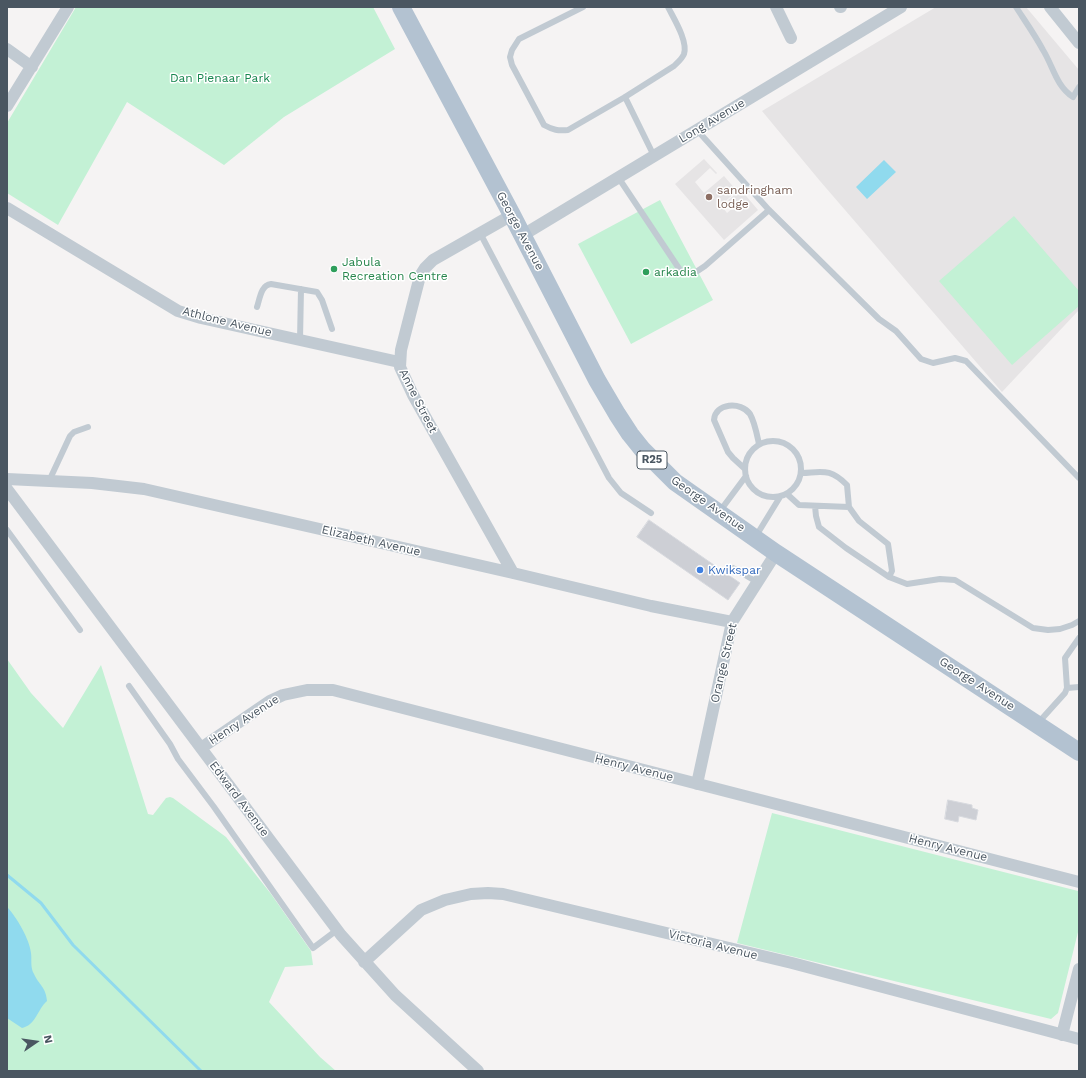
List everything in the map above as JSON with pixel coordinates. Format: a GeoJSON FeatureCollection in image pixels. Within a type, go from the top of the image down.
{"type":"FeatureCollection","features":[{"type":"Feature","properties":{"kind":"main road","name":"George Avenue"},"geometry":{"type":"LineString","coordinates":[[401,7],[523,235],[597,380],[630,434],[659,467],[675,482],[776,553],[1079,752]]}},
{"type":"Feature","properties":{"kind":"street"},"geometry":{"type":"LineString","coordinates":[[7,106],[68,7]]}},
{"type":"Feature","properties":{"kind":"street"},"geometry":{"type":"LineString","coordinates":[[776,7],[791,38]]}},
{"type":"Feature","properties":{"kind":"street","name":"Long Avenue"},"geometry":{"type":"LineString","coordinates":[[523,235],[618,176],[654,156],[901,7]]}},
{"type":"Feature","properties":{"kind":"street"},"geometry":{"type":"LineString","coordinates":[[1050,7],[1079,43]]}},
{"type":"Feature","properties":{"kind":"street"},"geometry":{"type":"LineString","coordinates":[[7,49],[32,67]]}},
{"type":"Feature","properties":{"kind":"street","name":"Athlone Avenue"},"geometry":{"type":"LineString","coordinates":[[7,208],[178,311],[201,318],[400,362]]}},
{"type":"Feature","properties":{"kind":"street","name":"Anne Street"},"geometry":{"type":"LineString","coordinates":[[512,215],[433,260],[422,272],[418,282],[401,350],[400,362],[403,377],[513,573]]}},
{"type":"Feature","properties":{"kind":"street","name":"Elizabeth Avenue"},"geometry":{"type":"LineString","coordinates":[[7,479],[92,483],[144,489],[651,606],[732,622]]}},
{"type":"Feature","properties":{"kind":"street","name":"Edward Avenue"},"geometry":{"type":"LineString","coordinates":[[7,489],[337,930],[395,995],[478,1071]]}},
{"type":"Feature","properties":{"kind":"street","name":"Orange Street"},"geometry":{"type":"LineString","coordinates":[[697,784],[732,622],[776,553]]}},
{"type":"Feature","properties":{"kind":"street","name":"Henry Avenue"},"geometry":{"type":"LineString","coordinates":[[201,748],[270,701],[283,695],[307,690],[333,690],[1079,882]]}},
{"type":"Feature","properties":{"kind":"street","name":"Victoria Avenue"},"geometry":{"type":"LineString","coordinates":[[364,962],[421,910],[445,900],[471,894],[504,894],[792,964],[1079,1039]]}},
{"type":"Feature","properties":{"kind":"street"},"geometry":{"type":"LineString","coordinates":[[1062,1035],[1079,969]]}},
{"type":"Feature","properties":{"kind":"lane"},"geometry":{"type":"LineString","coordinates":[[582,7],[519,39],[512,50],[510,57],[512,65],[544,125],[553,130],[568,130],[625,97],[681,60],[684,53],[683,38],[668,7]]}},
{"type":"Feature","properties":{"kind":"lane"},"geometry":{"type":"LineString","coordinates":[[1016,7],[1045,52],[1055,76],[1067,93],[1073,97],[1079,87]]}},
{"type":"Feature","properties":{"kind":"lane"},"geometry":{"type":"LineString","coordinates":[[625,97],[654,156]]}},
{"type":"Feature","properties":{"kind":"lane"},"geometry":{"type":"LineString","coordinates":[[697,130],[769,210],[879,319],[896,331],[921,359],[933,363],[955,358],[966,361],[1079,478]]}},
{"type":"Feature","properties":{"kind":"lane"},"geometry":{"type":"LineString","coordinates":[[618,176],[682,273],[693,274],[705,266],[769,210]]}},
{"type":"Feature","properties":{"kind":"lane"},"geometry":{"type":"LineString","coordinates":[[480,233],[609,478],[621,493],[651,513]]}},
{"type":"Feature","properties":{"kind":"lane"},"geometry":{"type":"LineString","coordinates":[[257,307],[264,287],[267,284],[317,292],[320,296],[332,329]]}},
{"type":"Feature","properties":{"kind":"lane"},"geometry":{"type":"LineString","coordinates":[[300,340],[301,289]]}},
{"type":"Feature","properties":{"kind":"lane"},"geometry":{"type":"LineString","coordinates":[[745,468],[728,452],[714,420],[714,414],[716,411],[728,406],[735,405],[742,407],[749,414],[759,444]]}},
{"type":"Feature","properties":{"kind":"lane"},"geometry":{"type":"LineString","coordinates":[[49,481],[70,436],[74,432],[88,427]]}},
{"type":"Feature","properties":{"kind":"lane"},"geometry":{"type":"LineString","coordinates":[[774,440],[788,444],[794,449],[801,462],[802,473],[798,484],[787,494],[780,497],[766,497],[753,489],[746,476],[745,468],[749,454],[759,444],[774,440]]}},
{"type":"Feature","properties":{"kind":"lane"},"geometry":{"type":"LineString","coordinates":[[802,473],[828,471],[839,477],[847,485],[850,507],[859,521],[888,544],[892,571],[889,577]]}},
{"type":"Feature","properties":{"kind":"lane"},"geometry":{"type":"LineString","coordinates":[[719,512],[746,476]]}},
{"type":"Feature","properties":{"kind":"lane"},"geometry":{"type":"LineString","coordinates":[[787,494],[800,505],[850,507]]}},
{"type":"Feature","properties":{"kind":"lane"},"geometry":{"type":"LineString","coordinates":[[756,538],[780,497]]}},
{"type":"Feature","properties":{"kind":"lane"},"geometry":{"type":"LineString","coordinates":[[815,506],[819,527],[846,548],[889,577],[907,584],[940,579],[955,580],[1033,628],[1048,630],[1060,629],[1079,622]]}},
{"type":"Feature","properties":{"kind":"lane"},"geometry":{"type":"LineString","coordinates":[[7,530],[80,630]]}},
{"type":"Feature","properties":{"kind":"lane"},"geometry":{"type":"LineString","coordinates":[[733,568],[757,582]]}},
{"type":"Feature","properties":{"kind":"lane"},"geometry":{"type":"LineString","coordinates":[[1037,724],[1068,688],[1065,658],[1079,638]]}},
{"type":"Feature","properties":{"kind":"lane"},"geometry":{"type":"LineString","coordinates":[[129,686],[170,744],[178,759],[214,807],[313,948],[337,930]]}},
{"type":"Feature","properties":{"kind":"lane"},"geometry":{"type":"LineString","coordinates":[[1068,688],[1079,687]]}},
{"type":"Feature","properties":{"kind":"shaded area"},"geometry":{"type":"Polygon","coordinates":[[[936,7],[1026,7],[1079,70],[1079,310],[1002,392],[820,181],[762,111],[936,7]]]}},
{"type":"Feature","properties":{"kind":"shaded area","name":"sandringham lodge"},"geometry":{"type":"Polygon","coordinates":[[[704,159],[717,173],[716,174],[710,168],[695,182],[704,193],[724,176],[737,191],[721,205],[727,213],[734,207],[728,200],[741,190],[758,210],[724,240],[675,184],[704,159]]]}},
{"type":"Feature","properties":{"kind":"green space","name":"Dan Pienaar Park"},"geometry":{"type":"Polygon","coordinates":[[[76,7],[373,7],[395,49],[284,117],[224,165],[127,102],[58,225],[7,193],[7,123],[76,7]]]}},
{"type":"Feature","properties":{"kind":"green space","name":"arkadia"},"geometry":{"type":"Polygon","coordinates":[[[660,200],[713,300],[631,344],[578,244],[660,200]]]}},
{"type":"Feature","properties":{"kind":"green space"},"geometry":{"type":"Polygon","coordinates":[[[1014,216],[1079,291],[1079,306],[1012,365],[939,281],[1014,216]]]}},
{"type":"Feature","properties":{"kind":"green space"},"geometry":{"type":"Polygon","coordinates":[[[7,659],[31,693],[63,728],[101,665],[148,814],[153,815],[166,798],[170,797],[226,837],[271,894],[311,951],[313,965],[285,967],[269,1002],[320,1057],[336,1071],[7,1071],[7,659]]]}},
{"type":"Feature","properties":{"kind":"green space"},"geometry":{"type":"Polygon","coordinates":[[[772,813],[1078,891],[1079,928],[1058,1013],[1051,1019],[737,943],[772,813]]]}},
{"type":"Feature","properties":{"kind":"water"},"geometry":{"type":"Polygon","coordinates":[[[884,160],[896,172],[867,199],[856,187],[884,160]]]}},
{"type":"Feature","properties":{"kind":"water"},"geometry":{"type":"Polygon","coordinates":[[[7,907],[11,911],[25,935],[30,948],[33,971],[44,989],[47,1001],[33,1021],[22,1028],[7,1018],[7,907]]]}},
{"type":"Feature","properties":{"kind":"building"},"geometry":{"type":"Polygon","coordinates":[[[649,520],[740,583],[728,600],[637,537],[649,520]]]}},
{"type":"Feature","properties":{"kind":"building"},"geometry":{"type":"Polygon","coordinates":[[[948,800],[972,805],[972,808],[978,810],[976,820],[959,816],[958,822],[945,819],[948,800]]]}},
{"type":"Feature","properties":{"kind":"waterway"},"geometry":{"type":"LineString","coordinates":[[7,875],[41,903],[73,945],[201,1071]]}},
{"type":"Feature","properties":{"kind":"place","name":"sandringham lodge"},"geometry":{"type":"Point","coordinates":[709,197]}},
{"type":"Feature","properties":{"kind":"place","name":"Jabula Recreation Centre"},"geometry":{"type":"Point","coordinates":[334,269]}},
{"type":"Feature","properties":{"kind":"place","name":"arkadia"},"geometry":{"type":"Point","coordinates":[646,272]}},
{"type":"Feature","properties":{"kind":"place","name":"Kwikspar"},"geometry":{"type":"Point","coordinates":[700,570]}}]}
